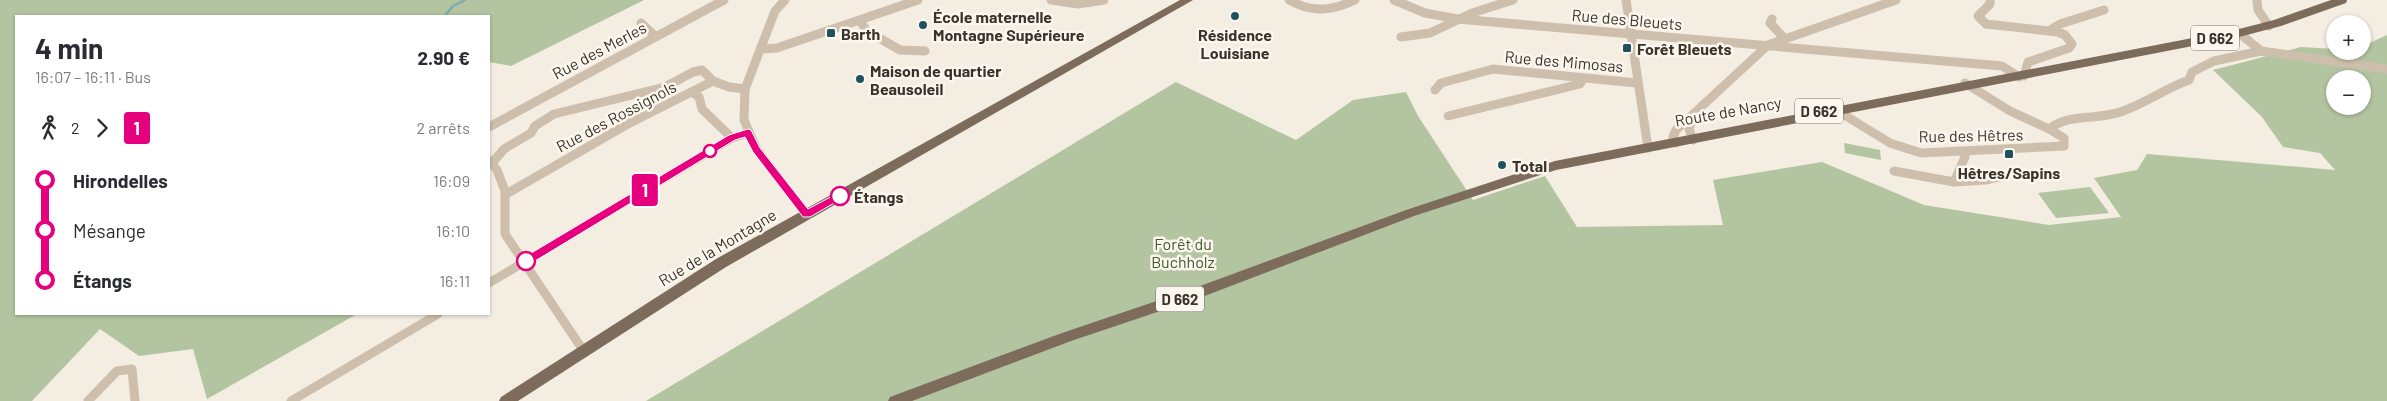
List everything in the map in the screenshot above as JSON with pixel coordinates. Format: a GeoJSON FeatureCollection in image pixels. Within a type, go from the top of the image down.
{"type":"FeatureCollection","features":[{"type":"Feature","properties":{"kind":"main road","name":"Rue de la Montagne"},"geometry":{"type":"LineString","coordinates":[[506,401],[721,263],[1188,0]]}},
{"type":"Feature","properties":{"kind":"main road","name":"Route de Nancy"},"geometry":{"type":"LineString","coordinates":[[895,401],[1058,341],[1197,294],[1463,194],[1555,166],[1572,158],[2239,33],[2269,26],[2342,0]]}},
{"type":"Feature","properties":{"kind":"street","name":"Rue des Merles"},"geometry":{"type":"LineString","coordinates":[[490,126],[724,0]]}},
{"type":"Feature","properties":{"kind":"street"},"geometry":{"type":"LineString","coordinates":[[785,0],[775,11],[762,49],[745,89],[744,120],[757,150],[806,214]]}},
{"type":"Feature","properties":{"kind":"street"},"geometry":{"type":"LineString","coordinates":[[762,49],[777,48],[918,0]]}},
{"type":"Feature","properties":{"kind":"street"},"geometry":{"type":"LineString","coordinates":[[1051,0],[1079,5],[1090,5],[1104,0]]}},
{"type":"Feature","properties":{"kind":"street"},"geometry":{"type":"LineString","coordinates":[[1289,0],[1302,8],[1312,10],[1334,8],[1355,0]]}},
{"type":"Feature","properties":{"kind":"street","name":"Rue des Bleuets"},"geometry":{"type":"LineString","coordinates":[[1394,0],[1404,6],[1438,16],[1458,19],[2002,66],[2021,75]]}},
{"type":"Feature","properties":{"kind":"street"},"geometry":{"type":"LineString","coordinates":[[1401,37],[1430,33],[1458,19],[1513,0]]}},
{"type":"Feature","properties":{"kind":"street"},"geometry":{"type":"LineString","coordinates":[[1626,0],[1647,145]]}},
{"type":"Feature","properties":{"kind":"street"},"geometry":{"type":"LineString","coordinates":[[1675,140],[1676,130],[1768,45],[1896,0]]}},
{"type":"Feature","properties":{"kind":"street"},"geometry":{"type":"LineString","coordinates":[[1990,0],[1990,4],[1978,16],[1986,24],[2050,30],[2065,35],[2072,44],[2069,48],[2028,62],[2021,75]]}},
{"type":"Feature","properties":{"kind":"street"},"geometry":{"type":"LineString","coordinates":[[2257,0],[2258,10],[2269,26]]}},
{"type":"Feature","properties":{"kind":"street"},"geometry":{"type":"LineString","coordinates":[[2050,30],[2055,29],[2060,24],[2104,10]]}},
{"type":"Feature","properties":{"kind":"street"},"geometry":{"type":"LineString","coordinates":[[1772,19],[1770,23],[1800,48]]}},
{"type":"Feature","properties":{"kind":"street"},"geometry":{"type":"LineString","coordinates":[[860,21],[867,32],[900,50],[925,51]]}},
{"type":"Feature","properties":{"kind":"street"},"geometry":{"type":"LineString","coordinates":[[642,23],[656,36]]}},
{"type":"Feature","properties":{"kind":"street"},"geometry":{"type":"LineString","coordinates":[[2239,33],[2261,51]]}},
{"type":"Feature","properties":{"kind":"street"},"geometry":{"type":"LineString","coordinates":[[1966,85],[2028,121],[2049,129],[2057,123],[2074,118],[2122,112],[2167,88],[2189,80],[2192,72],[2214,61],[2261,51],[2387,68]]}},
{"type":"Feature","properties":{"kind":"street","name":"Rue des Mimosas"},"geometry":{"type":"LineString","coordinates":[[1434,90],[1440,83],[1494,69],[1637,83]]}},
{"type":"Feature","properties":{"kind":"street"},"geometry":{"type":"LineString","coordinates":[[583,350],[505,234],[502,221],[506,194],[491,161],[504,149],[531,133],[535,126],[554,114],[665,87],[693,72],[702,70],[713,81],[729,87],[745,89]]}},
{"type":"Feature","properties":{"kind":"street"},"geometry":{"type":"LineString","coordinates":[[1448,116],[1580,84],[1583,78]]}},
{"type":"Feature","properties":{"kind":"street","name":"Rue des Rossignols"},"geometry":{"type":"LineString","coordinates":[[506,194],[626,126],[713,81]]}},
{"type":"Feature","properties":{"kind":"street"},"geometry":{"type":"LineString","coordinates":[[692,92],[698,97],[702,109],[732,138]]}},
{"type":"Feature","properties":{"kind":"street","name":"Rue des Hêtres"},"geometry":{"type":"LineString","coordinates":[[1835,110],[1866,130],[1906,150],[1922,153],[2064,146],[2064,138],[2049,129]]}},
{"type":"Feature","properties":{"kind":"street"},"geometry":{"type":"LineString","coordinates":[[1692,137],[1689,129],[1693,116]]}},
{"type":"Feature","properties":{"kind":"street"},"geometry":{"type":"LineString","coordinates":[[490,282],[732,138],[748,133]]}},
{"type":"Feature","properties":{"kind":"street"},"geometry":{"type":"LineString","coordinates":[[1954,182],[1965,157],[1963,152]]}},
{"type":"Feature","properties":{"kind":"street"},"geometry":{"type":"LineString","coordinates":[[1894,171],[1954,182],[1986,180],[2008,175]]}},
{"type":"Feature","properties":{"kind":"street"},"geometry":{"type":"LineString","coordinates":[[291,401],[436,315]]}},
{"type":"Feature","properties":{"kind":"street"},"geometry":{"type":"LineString","coordinates":[[88,401],[117,371],[132,369],[135,401]]}},
{"type":"Feature","properties":{"kind":"green space"},"geometry":{"type":"Polygon","coordinates":[[[0,0],[644,0],[511,66],[490,62],[490,15],[15,15],[15,315],[355,315],[207,399],[193,349],[139,356],[100,329],[32,401],[0,401],[0,0]]]}},
{"type":"Feature","properties":{"kind":"green space","name":"Forêt du Buchholz"},"geometry":{"type":"Polygon","coordinates":[[[2387,35],[2387,401],[646,401],[1176,82],[1296,140],[1353,100],[1406,92],[1418,116],[1473,200],[1545,176],[1577,227],[1723,225],[1713,180],[1822,162],[1924,205],[2049,225],[2121,217],[2094,178],[2137,170],[2147,154],[2335,170],[2320,153],[2283,147],[2262,117],[2213,70],[2301,47],[2326,48],[2326,60],[2371,60],[2371,42],[2387,35]]]}},
{"type":"Feature","properties":{"kind":"green space"},"geometry":{"type":"Polygon","coordinates":[[[1844,143],[1880,150],[1881,160],[1845,153],[1844,143]]]}},
{"type":"Feature","properties":{"kind":"green space"},"geometry":{"type":"Polygon","coordinates":[[[2090,187],[2109,213],[2056,218],[2038,193],[2090,187]]]}},
{"type":"Feature","properties":{"kind":"waterway"},"geometry":{"type":"LineString","coordinates":[[446,15],[453,6],[465,0]]}},
{"type":"Feature","properties":{"kind":"bus line","name":"1"},"geometry":{"type":"LineString","coordinates":[[526,261],[732,138],[748,133],[757,150],[806,214],[840,196]]}},
{"type":"Feature","properties":{"kind":"place","name":"Résidence Louisiane"},"geometry":{"type":"Point","coordinates":[1235,16]}},
{"type":"Feature","properties":{"kind":"place","name":"École maternelle Montagne Supérieure"},"geometry":{"type":"Point","coordinates":[923,25]}},
{"type":"Feature","properties":{"kind":"place","name":"Barth"},"geometry":{"type":"Point","coordinates":[831,33]}},
{"type":"Feature","properties":{"kind":"place","name":"Forêt Bleuets"},"geometry":{"type":"Point","coordinates":[1627,48]}},
{"type":"Feature","properties":{"kind":"place","name":"Maison de quartier Beausoleil"},"geometry":{"type":"Point","coordinates":[860,79]}},
{"type":"Feature","properties":{"kind":"place","name":"Hêtres/Sapins"},"geometry":{"type":"Point","coordinates":[2009,154]}},
{"type":"Feature","properties":{"kind":"place","name":"Total"},"geometry":{"type":"Point","coordinates":[1502,165]}},
{"type":"Feature","properties":{"kind":"place","name":"Étangs"},"geometry":{"type":"Point","coordinates":[840,196]}}]}
